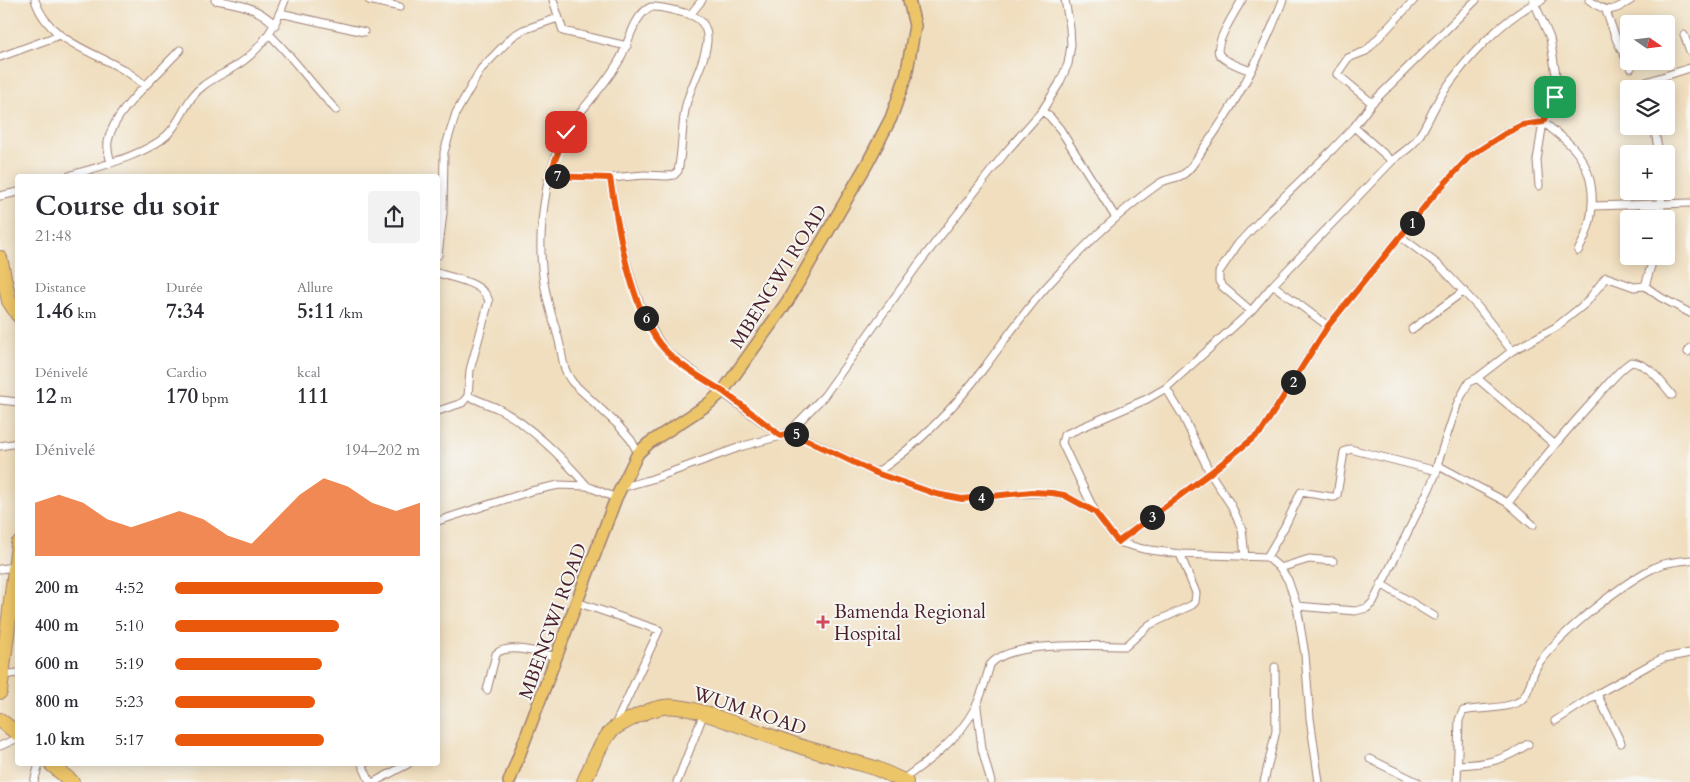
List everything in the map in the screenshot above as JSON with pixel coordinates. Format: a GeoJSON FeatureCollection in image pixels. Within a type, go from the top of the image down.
{"type":"FeatureCollection","features":[{"type":"Feature","properties":{"kind":"highway"},"geometry":{"type":"LineString","coordinates":[[0,258],[9,301],[15,310]]}},
{"type":"Feature","properties":{"kind":"highway"},"geometry":{"type":"LineString","coordinates":[[0,692],[15,561]]}},
{"type":"Feature","properties":{"kind":"highway","name":"WUM ROAD"},"geometry":{"type":"LineString","coordinates":[[584,782],[591,764],[613,729],[643,712],[656,707],[669,706],[694,709],[802,747],[875,768],[903,781]]}},
{"type":"Feature","properties":{"kind":"highway"},"geometry":{"type":"LineString","coordinates":[[0,720],[15,735]]}},
{"type":"Feature","properties":{"kind":"highway"},"geometry":{"type":"LineString","coordinates":[[53,766],[72,782]]}},
{"type":"Feature","properties":{"kind":"main road","name":"MBENGWI ROAD"},"geometry":{"type":"LineString","coordinates":[[509,782],[618,493],[638,453],[649,443],[707,405],[723,391],[787,302],[867,164],[891,118],[906,76],[914,34],[915,26],[909,0]]}},
{"type":"Feature","properties":{"kind":"street"},"geometry":{"type":"LineString","coordinates":[[35,0],[46,20],[60,35],[125,71],[145,86]]}},
{"type":"Feature","properties":{"kind":"street"},"geometry":{"type":"LineString","coordinates":[[215,0],[246,5],[262,13],[275,25]]}},
{"type":"Feature","properties":{"kind":"street"},"geometry":{"type":"LineString","coordinates":[[75,174],[153,146],[168,134],[196,91],[204,84],[245,60],[269,34],[275,25],[285,0]]}},
{"type":"Feature","properties":{"kind":"street"},"geometry":{"type":"LineString","coordinates":[[369,0],[400,7]]}},
{"type":"Feature","properties":{"kind":"street"},"geometry":{"type":"LineString","coordinates":[[553,0],[561,29],[565,32],[627,46]]}},
{"type":"Feature","properties":{"kind":"street"},"geometry":{"type":"LineString","coordinates":[[690,15],[702,0]]}},
{"type":"Feature","properties":{"kind":"street"},"geometry":{"type":"LineString","coordinates":[[440,521],[545,487],[559,485],[587,486],[618,493],[744,446],[790,432],[824,396],[954,216],[1042,111],[1059,84],[1068,64],[1071,44],[1065,0]]}},
{"type":"Feature","properties":{"kind":"street"},"geometry":{"type":"LineString","coordinates":[[1242,0],[1220,40],[1218,49],[1220,55],[1224,58],[1251,71]]}},
{"type":"Feature","properties":{"kind":"street"},"geometry":{"type":"LineString","coordinates":[[876,473],[908,449],[957,401],[1048,285],[1116,218],[1160,183],[1186,172],[1215,133],[1251,71],[1272,29],[1283,0]]}},
{"type":"Feature","properties":{"kind":"street"},"geometry":{"type":"LineString","coordinates":[[1372,103],[1337,74],[1348,58],[1366,51],[1414,0]]}},
{"type":"Feature","properties":{"kind":"street"},"geometry":{"type":"LineString","coordinates":[[1252,311],[1222,286],[1219,280],[1219,272],[1238,244],[1354,127],[1372,103],[1476,0]]}},
{"type":"Feature","properties":{"kind":"street"},"geometry":{"type":"LineString","coordinates":[[1319,782],[1310,718],[1305,655],[1297,606],[1288,580],[1280,568],[1267,558],[1180,554],[1142,549],[1118,542],[1095,512],[1062,443],[1064,435],[1147,399],[1166,388],[1252,311],[1274,285],[1392,161],[1414,143],[1459,70],[1480,47],[1514,16],[1533,2],[1542,0]]}},
{"type":"Feature","properties":{"kind":"street"},"geometry":{"type":"LineString","coordinates":[[1589,0],[1606,11],[1613,11],[1631,0]]}},
{"type":"Feature","properties":{"kind":"street"},"geometry":{"type":"LineString","coordinates":[[1533,2],[1550,38],[1558,87],[1543,122],[1536,160],[1539,186]]}},
{"type":"Feature","properties":{"kind":"street"},"geometry":{"type":"LineString","coordinates":[[549,176],[610,178],[674,175],[678,170],[685,106],[708,39],[705,26],[699,19],[659,3],[640,14],[627,46],[610,76],[566,132],[549,176],[541,219],[540,247],[546,295],[567,376],[627,435],[638,453]]}},
{"type":"Feature","properties":{"kind":"street"},"geometry":{"type":"LineString","coordinates":[[1606,11],[1620,47]]}},
{"type":"Feature","properties":{"kind":"street"},"geometry":{"type":"LineString","coordinates":[[280,13],[364,32]]}},
{"type":"Feature","properties":{"kind":"street"},"geometry":{"type":"LineString","coordinates":[[440,238],[443,213],[444,152],[459,108],[481,69],[513,36],[522,30],[558,18]]}},
{"type":"Feature","properties":{"kind":"street"},"geometry":{"type":"LineString","coordinates":[[269,34],[290,54],[314,87],[336,110]]}},
{"type":"Feature","properties":{"kind":"street"},"geometry":{"type":"LineString","coordinates":[[0,57],[60,35]]}},
{"type":"Feature","properties":{"kind":"street"},"geometry":{"type":"LineString","coordinates":[[1684,36],[1690,51]]}},
{"type":"Feature","properties":{"kind":"street"},"geometry":{"type":"LineString","coordinates":[[111,162],[108,149],[109,136],[120,114],[180,50]]}},
{"type":"Feature","properties":{"kind":"street"},"geometry":{"type":"LineString","coordinates":[[1652,80],[1690,68]]}},
{"type":"Feature","properties":{"kind":"street"},"geometry":{"type":"LineString","coordinates":[[1042,111],[1050,117],[1060,130],[1116,218]]}},
{"type":"Feature","properties":{"kind":"street"},"geometry":{"type":"LineString","coordinates":[[1543,122],[1574,150],[1586,166],[1593,206],[1586,238],[1578,251]]}},
{"type":"Feature","properties":{"kind":"street"},"geometry":{"type":"LineString","coordinates":[[1118,542],[1261,432],[1328,326],[1434,195],[1470,156],[1522,125],[1543,122]]}},
{"type":"Feature","properties":{"kind":"street"},"geometry":{"type":"LineString","coordinates":[[1354,127],[1392,161]]}},
{"type":"Feature","properties":{"kind":"street"},"geometry":{"type":"LineString","coordinates":[[610,178],[621,244],[630,277],[641,308],[655,337],[666,351],[696,374],[723,391],[781,436]]}},
{"type":"Feature","properties":{"kind":"street"},"geometry":{"type":"LineString","coordinates":[[0,196],[15,193]]}},
{"type":"Feature","properties":{"kind":"street"},"geometry":{"type":"LineString","coordinates":[[1661,200],[1661,210]]}},
{"type":"Feature","properties":{"kind":"street"},"geometry":{"type":"LineString","coordinates":[[1593,206],[1661,205],[1690,202]]}},
{"type":"Feature","properties":{"kind":"street"},"geometry":{"type":"LineString","coordinates":[[1401,237],[1440,266],[1464,291],[1512,352]]}},
{"type":"Feature","properties":{"kind":"street"},"geometry":{"type":"LineString","coordinates":[[1645,286],[1651,265]]}},
{"type":"Feature","properties":{"kind":"street"},"geometry":{"type":"LineString","coordinates":[[440,274],[480,289],[487,295],[489,301],[470,370],[468,396],[462,403],[440,410]]}},
{"type":"Feature","properties":{"kind":"street"},"geometry":{"type":"LineString","coordinates":[[1297,606],[1355,611],[1367,608],[1373,602],[1396,558],[1437,468],[1458,402],[1469,382],[1478,378],[1512,352],[1556,327],[1586,303],[1606,277],[1634,286],[1645,286],[1660,297],[1690,313]]}},
{"type":"Feature","properties":{"kind":"street"},"geometry":{"type":"LineString","coordinates":[[1274,285],[1328,326]]}},
{"type":"Feature","properties":{"kind":"street"},"geometry":{"type":"LineString","coordinates":[[1412,329],[1464,291]]}},
{"type":"Feature","properties":{"kind":"street"},"geometry":{"type":"LineString","coordinates":[[1508,503],[1554,444],[1606,388],[1618,371],[1631,362],[1641,363],[1649,369],[1672,395]]}},
{"type":"Feature","properties":{"kind":"street"},"geometry":{"type":"LineString","coordinates":[[1478,378],[1554,444]]}},
{"type":"Feature","properties":{"kind":"street"},"geometry":{"type":"LineString","coordinates":[[1166,388],[1183,416],[1210,473],[1231,505],[1242,529],[1245,557]]}},
{"type":"Feature","properties":{"kind":"street"},"geometry":{"type":"LineString","coordinates":[[468,396],[498,409],[515,420],[550,447],[587,486]]}},
{"type":"Feature","properties":{"kind":"street"},"geometry":{"type":"LineString","coordinates":[[0,400],[15,402]]}},
{"type":"Feature","properties":{"kind":"street"},"geometry":{"type":"LineString","coordinates":[[790,432],[876,473],[936,494],[962,499],[1012,494],[1052,493],[1064,495],[1095,512]]}},
{"type":"Feature","properties":{"kind":"street"},"geometry":{"type":"LineString","coordinates":[[0,446],[15,444]]}},
{"type":"Feature","properties":{"kind":"street"},"geometry":{"type":"LineString","coordinates":[[1267,558],[1301,492],[1335,498],[1344,452],[1350,449],[1437,468],[1508,503],[1533,525]]}},
{"type":"Feature","properties":{"kind":"street"},"geometry":{"type":"LineString","coordinates":[[903,781],[935,756],[963,728],[976,706],[993,661],[1004,655],[1037,647],[1126,646],[1149,625],[1192,605],[1195,602],[1196,593],[1180,554]]}},
{"type":"Feature","properties":{"kind":"street"},"geometry":{"type":"LineString","coordinates":[[1280,568],[1309,559],[1333,561]]}},
{"type":"Feature","properties":{"kind":"street"},"geometry":{"type":"LineString","coordinates":[[1457,782],[1459,720],[1463,711],[1517,703],[1524,698],[1537,664],[1580,620],[1634,579],[1661,565],[1690,560]]}},
{"type":"Feature","properties":{"kind":"street"},"geometry":{"type":"LineString","coordinates":[[0,569],[14,567]]}},
{"type":"Feature","properties":{"kind":"street"},"geometry":{"type":"LineString","coordinates":[[1381,584],[1434,616]]}},
{"type":"Feature","properties":{"kind":"street"},"geometry":{"type":"LineString","coordinates":[[576,602],[659,630],[613,729]]}},
{"type":"Feature","properties":{"kind":"street"},"geometry":{"type":"LineString","coordinates":[[487,690],[496,654],[499,650],[515,648],[556,657]]}},
{"type":"Feature","properties":{"kind":"street"},"geometry":{"type":"LineString","coordinates":[[1555,721],[1597,694],[1653,663],[1664,658],[1690,653]]}},
{"type":"Feature","properties":{"kind":"street"},"geometry":{"type":"LineString","coordinates":[[1264,782],[1276,731],[1275,667]]}},
{"type":"Feature","properties":{"kind":"street"},"geometry":{"type":"LineString","coordinates":[[2,675],[15,673]]}},
{"type":"Feature","properties":{"kind":"street"},"geometry":{"type":"LineString","coordinates":[[1597,694],[1621,743]]}},
{"type":"Feature","properties":{"kind":"street"},"geometry":{"type":"LineString","coordinates":[[976,706],[982,749],[991,782]]}},
{"type":"Feature","properties":{"kind":"street"},"geometry":{"type":"LineString","coordinates":[[676,782],[704,713]]}},
{"type":"Feature","properties":{"kind":"street"},"geometry":{"type":"LineString","coordinates":[[0,746],[15,738]]}},
{"type":"Feature","properties":{"kind":"street"},"geometry":{"type":"LineString","coordinates":[[1458,765],[1483,764],[1512,755],[1528,744]]}},
{"type":"Feature","properties":{"kind":"street"},"geometry":{"type":"LineString","coordinates":[[1370,759],[1416,782]]}},
{"type":"Feature","properties":{"kind":"street"},"geometry":{"type":"LineString","coordinates":[[34,782],[38,766]]}},
{"type":"Feature","properties":{"kind":"street"},"geometry":{"type":"LineString","coordinates":[[363,766],[372,782],[404,766]]}},
{"type":"Feature","properties":{"kind":"place","name":"Bamenda Regional Hospital"},"geometry":{"type":"Point","coordinates":[823,622]}},
{"type":"Feature","properties":{"kind":"route"},"geometry":{"type":"LineString","coordinates":[[566,132],[549,176],[610,178],[621,244],[641,308],[655,337],[666,351],[696,374],[723,391],[781,436],[790,432],[876,473],[936,494],[962,499],[1032,492],[1064,495],[1095,512],[1118,542],[1261,432],[1328,326],[1434,195],[1470,156],[1522,125],[1543,122],[1555,97]]}}]}
